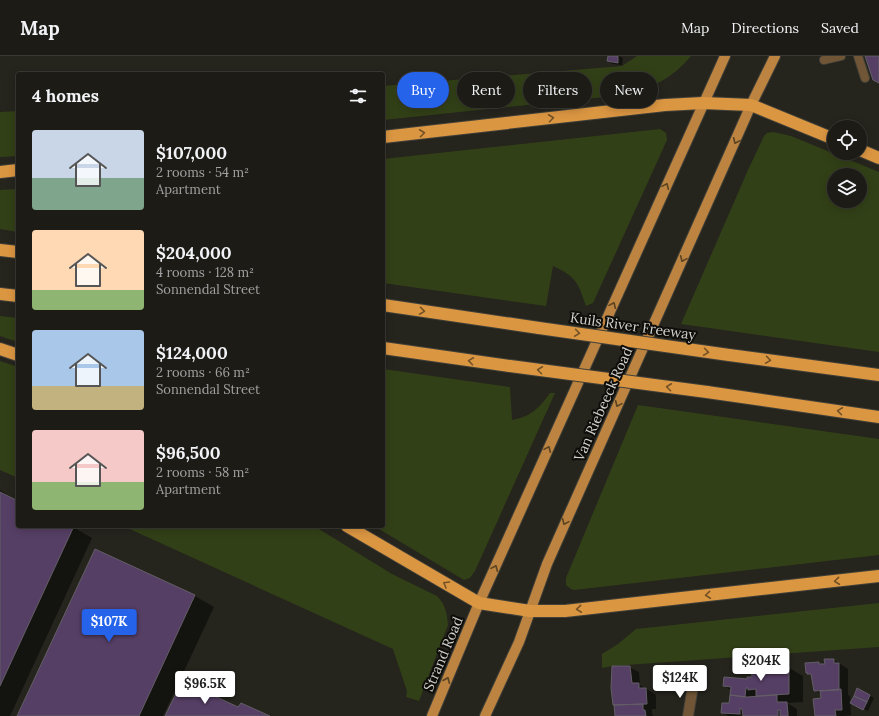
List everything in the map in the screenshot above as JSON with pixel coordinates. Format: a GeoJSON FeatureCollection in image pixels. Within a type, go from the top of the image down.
{"type":"FeatureCollection","features":[{"type":"Feature","properties":{"kind":"highway"},"geometry":{"type":"LineString","coordinates":[[385,137],[665,105],[703,103],[751,105],[827,136]]}},
{"type":"Feature","properties":{"kind":"highway"},"geometry":{"type":"LineString","coordinates":[[867,153],[879,158]]}},
{"type":"Feature","properties":{"kind":"highway"},"geometry":{"type":"LineString","coordinates":[[0,172],[16,170]]}},
{"type":"Feature","properties":{"kind":"highway"},"geometry":{"type":"LineString","coordinates":[[0,250],[16,252]]}},
{"type":"Feature","properties":{"kind":"highway"},"geometry":{"type":"LineString","coordinates":[[0,294],[16,296]]}},
{"type":"Feature","properties":{"kind":"highway","name":"Kuils River Freeway"},"geometry":{"type":"LineString","coordinates":[[385,305],[879,375]]}},
{"type":"Feature","properties":{"kind":"highway"},"geometry":{"type":"LineString","coordinates":[[385,348],[879,417]]}},
{"type":"Feature","properties":{"kind":"highway"},"geometry":{"type":"LineString","coordinates":[[0,349],[16,354]]}},
{"type":"Feature","properties":{"kind":"highway"},"geometry":{"type":"LineString","coordinates":[[350,528],[479,603],[530,611],[565,611],[879,576]]}},
{"type":"Feature","properties":{"kind":"main road"},"geometry":{"type":"LineString","coordinates":[[479,603],[725,56]]}},
{"type":"Feature","properties":{"kind":"main road","name":"Van Riebeeck Road"},"geometry":{"type":"LineString","coordinates":[[530,611],[547,564],[751,105],[775,56]]}},
{"type":"Feature","properties":{"kind":"main road","name":"Strand Road"},"geometry":{"type":"LineString","coordinates":[[432,716],[479,603]]}},
{"type":"Feature","properties":{"kind":"main road"},"geometry":{"type":"LineString","coordinates":[[485,716],[519,642],[530,611]]}},
{"type":"Feature","properties":{"kind":"street"},"geometry":{"type":"LineString","coordinates":[[688,716],[693,686]]}},
{"type":"Feature","properties":{"kind":"lane"},"geometry":{"type":"LineString","coordinates":[[824,60],[841,56]]}},
{"type":"Feature","properties":{"kind":"lane"},"geometry":{"type":"LineString","coordinates":[[858,56],[865,78]]}},
{"type":"Feature","properties":{"kind":"green space"},"geometry":{"type":"Polygon","coordinates":[[[637,56],[691,56],[677,71],[658,83],[658,72],[600,72],[600,97],[592,98],[592,72],[550,72],[622,66],[637,56]]]}},
{"type":"Feature","properties":{"kind":"green space"},"geometry":{"type":"Polygon","coordinates":[[[523,74],[523,105],[515,106],[515,75],[523,74]]]}},
{"type":"Feature","properties":{"kind":"green space"},"geometry":{"type":"Polygon","coordinates":[[[449,80],[457,80],[457,108],[499,108],[385,120],[385,86],[397,85],[397,108],[449,108],[449,80]]]}},
{"type":"Feature","properties":{"kind":"green space"},"geometry":{"type":"Polygon","coordinates":[[[16,111],[16,156],[0,157],[0,112],[16,111]]]}},
{"type":"Feature","properties":{"kind":"green space"},"geometry":{"type":"Polygon","coordinates":[[[660,129],[666,133],[667,140],[593,303],[586,306],[581,292],[572,277],[553,266],[546,306],[385,283],[385,159],[660,129]]]}},
{"type":"Feature","properties":{"kind":"green space"},"geometry":{"type":"Polygon","coordinates":[[[773,132],[791,136],[827,151],[827,160],[850,160],[879,172],[879,352],[681,324],[764,136],[767,133],[773,132]]]}},
{"type":"Feature","properties":{"kind":"green space"},"geometry":{"type":"Polygon","coordinates":[[[16,189],[16,232],[0,229],[0,190],[16,189]]]}},
{"type":"Feature","properties":{"kind":"green space"},"geometry":{"type":"Polygon","coordinates":[[[0,316],[16,318],[16,341],[0,336],[0,316]]]}},
{"type":"Feature","properties":{"kind":"green space"},"geometry":{"type":"Polygon","coordinates":[[[0,361],[16,366],[16,477],[0,470],[0,361]]]}},
{"type":"Feature","properties":{"kind":"green space"},"geometry":{"type":"Polygon","coordinates":[[[385,369],[510,387],[512,420],[519,419],[530,414],[543,403],[550,393],[555,393],[475,571],[470,578],[464,580],[377,528],[385,528],[385,369]]]}},
{"type":"Feature","properties":{"kind":"green space"},"geometry":{"type":"Polygon","coordinates":[[[638,405],[879,439],[879,555],[574,590],[571,589],[566,585],[566,578],[638,405]]]}},
{"type":"Feature","properties":{"kind":"green space"},"geometry":{"type":"Polygon","coordinates":[[[127,528],[317,528],[392,574],[437,596],[440,599],[444,606],[448,625],[419,701],[406,697],[407,691],[393,649],[127,528]]]}},
{"type":"Feature","properties":{"kind":"green space"},"geometry":{"type":"Polygon","coordinates":[[[879,603],[879,647],[612,666],[602,668],[602,654],[618,644],[636,629],[879,603]]]}},
{"type":"Feature","properties":{"kind":"building"},"geometry":{"type":"Polygon","coordinates":[[[608,56],[618,56],[618,63],[607,61],[608,56]]]}},
{"type":"Feature","properties":{"kind":"building"},"geometry":{"type":"Polygon","coordinates":[[[865,56],[879,56],[879,83],[873,80],[865,56]]]}},
{"type":"Feature","properties":{"kind":"building"},"geometry":{"type":"Polygon","coordinates":[[[0,492],[16,500],[16,528],[73,528],[0,686],[0,492]]]}},
{"type":"Feature","properties":{"kind":"building"},"geometry":{"type":"Polygon","coordinates":[[[95,549],[195,595],[139,716],[17,716],[95,549]]]}},
{"type":"Feature","properties":{"kind":"building"},"geometry":{"type":"Polygon","coordinates":[[[824,659],[834,659],[834,663],[839,663],[839,690],[814,691],[811,674],[806,673],[805,663],[819,662],[819,664],[825,664],[824,659]]]}},
{"type":"Feature","properties":{"kind":"building"},"geometry":{"type":"Polygon","coordinates":[[[612,666],[630,666],[632,683],[639,683],[639,688],[646,688],[647,704],[613,705],[611,688],[612,666]]]}},
{"type":"Feature","properties":{"kind":"building"},"geometry":{"type":"Polygon","coordinates":[[[789,667],[789,694],[756,696],[756,689],[748,690],[748,688],[746,688],[745,697],[730,695],[731,687],[723,686],[724,677],[747,679],[747,677],[752,677],[751,669],[789,667]]]}},
{"type":"Feature","properties":{"kind":"building"},"geometry":{"type":"Polygon","coordinates":[[[182,681],[238,707],[241,703],[270,716],[165,716],[182,681]]]}},
{"type":"Feature","properties":{"kind":"building"},"geometry":{"type":"Polygon","coordinates":[[[857,688],[870,695],[867,702],[854,696],[857,688]]]}},
{"type":"Feature","properties":{"kind":"building"},"geometry":{"type":"Polygon","coordinates":[[[841,689],[842,710],[835,710],[836,716],[815,716],[813,699],[821,698],[820,691],[841,689]]]}},
{"type":"Feature","properties":{"kind":"building"},"geometry":{"type":"Polygon","coordinates":[[[730,695],[747,697],[777,695],[777,702],[787,702],[788,716],[780,716],[780,710],[778,710],[778,716],[743,716],[742,709],[740,708],[740,714],[721,713],[722,703],[729,703],[730,695]]]}},
{"type":"Feature","properties":{"kind":"building"},"geometry":{"type":"Polygon","coordinates":[[[854,696],[867,702],[863,710],[850,703],[854,696]]]}},
{"type":"Feature","properties":{"kind":"building"},"geometry":{"type":"Polygon","coordinates":[[[643,704],[643,710],[645,710],[646,716],[615,716],[614,705],[643,704]]]}}]}
